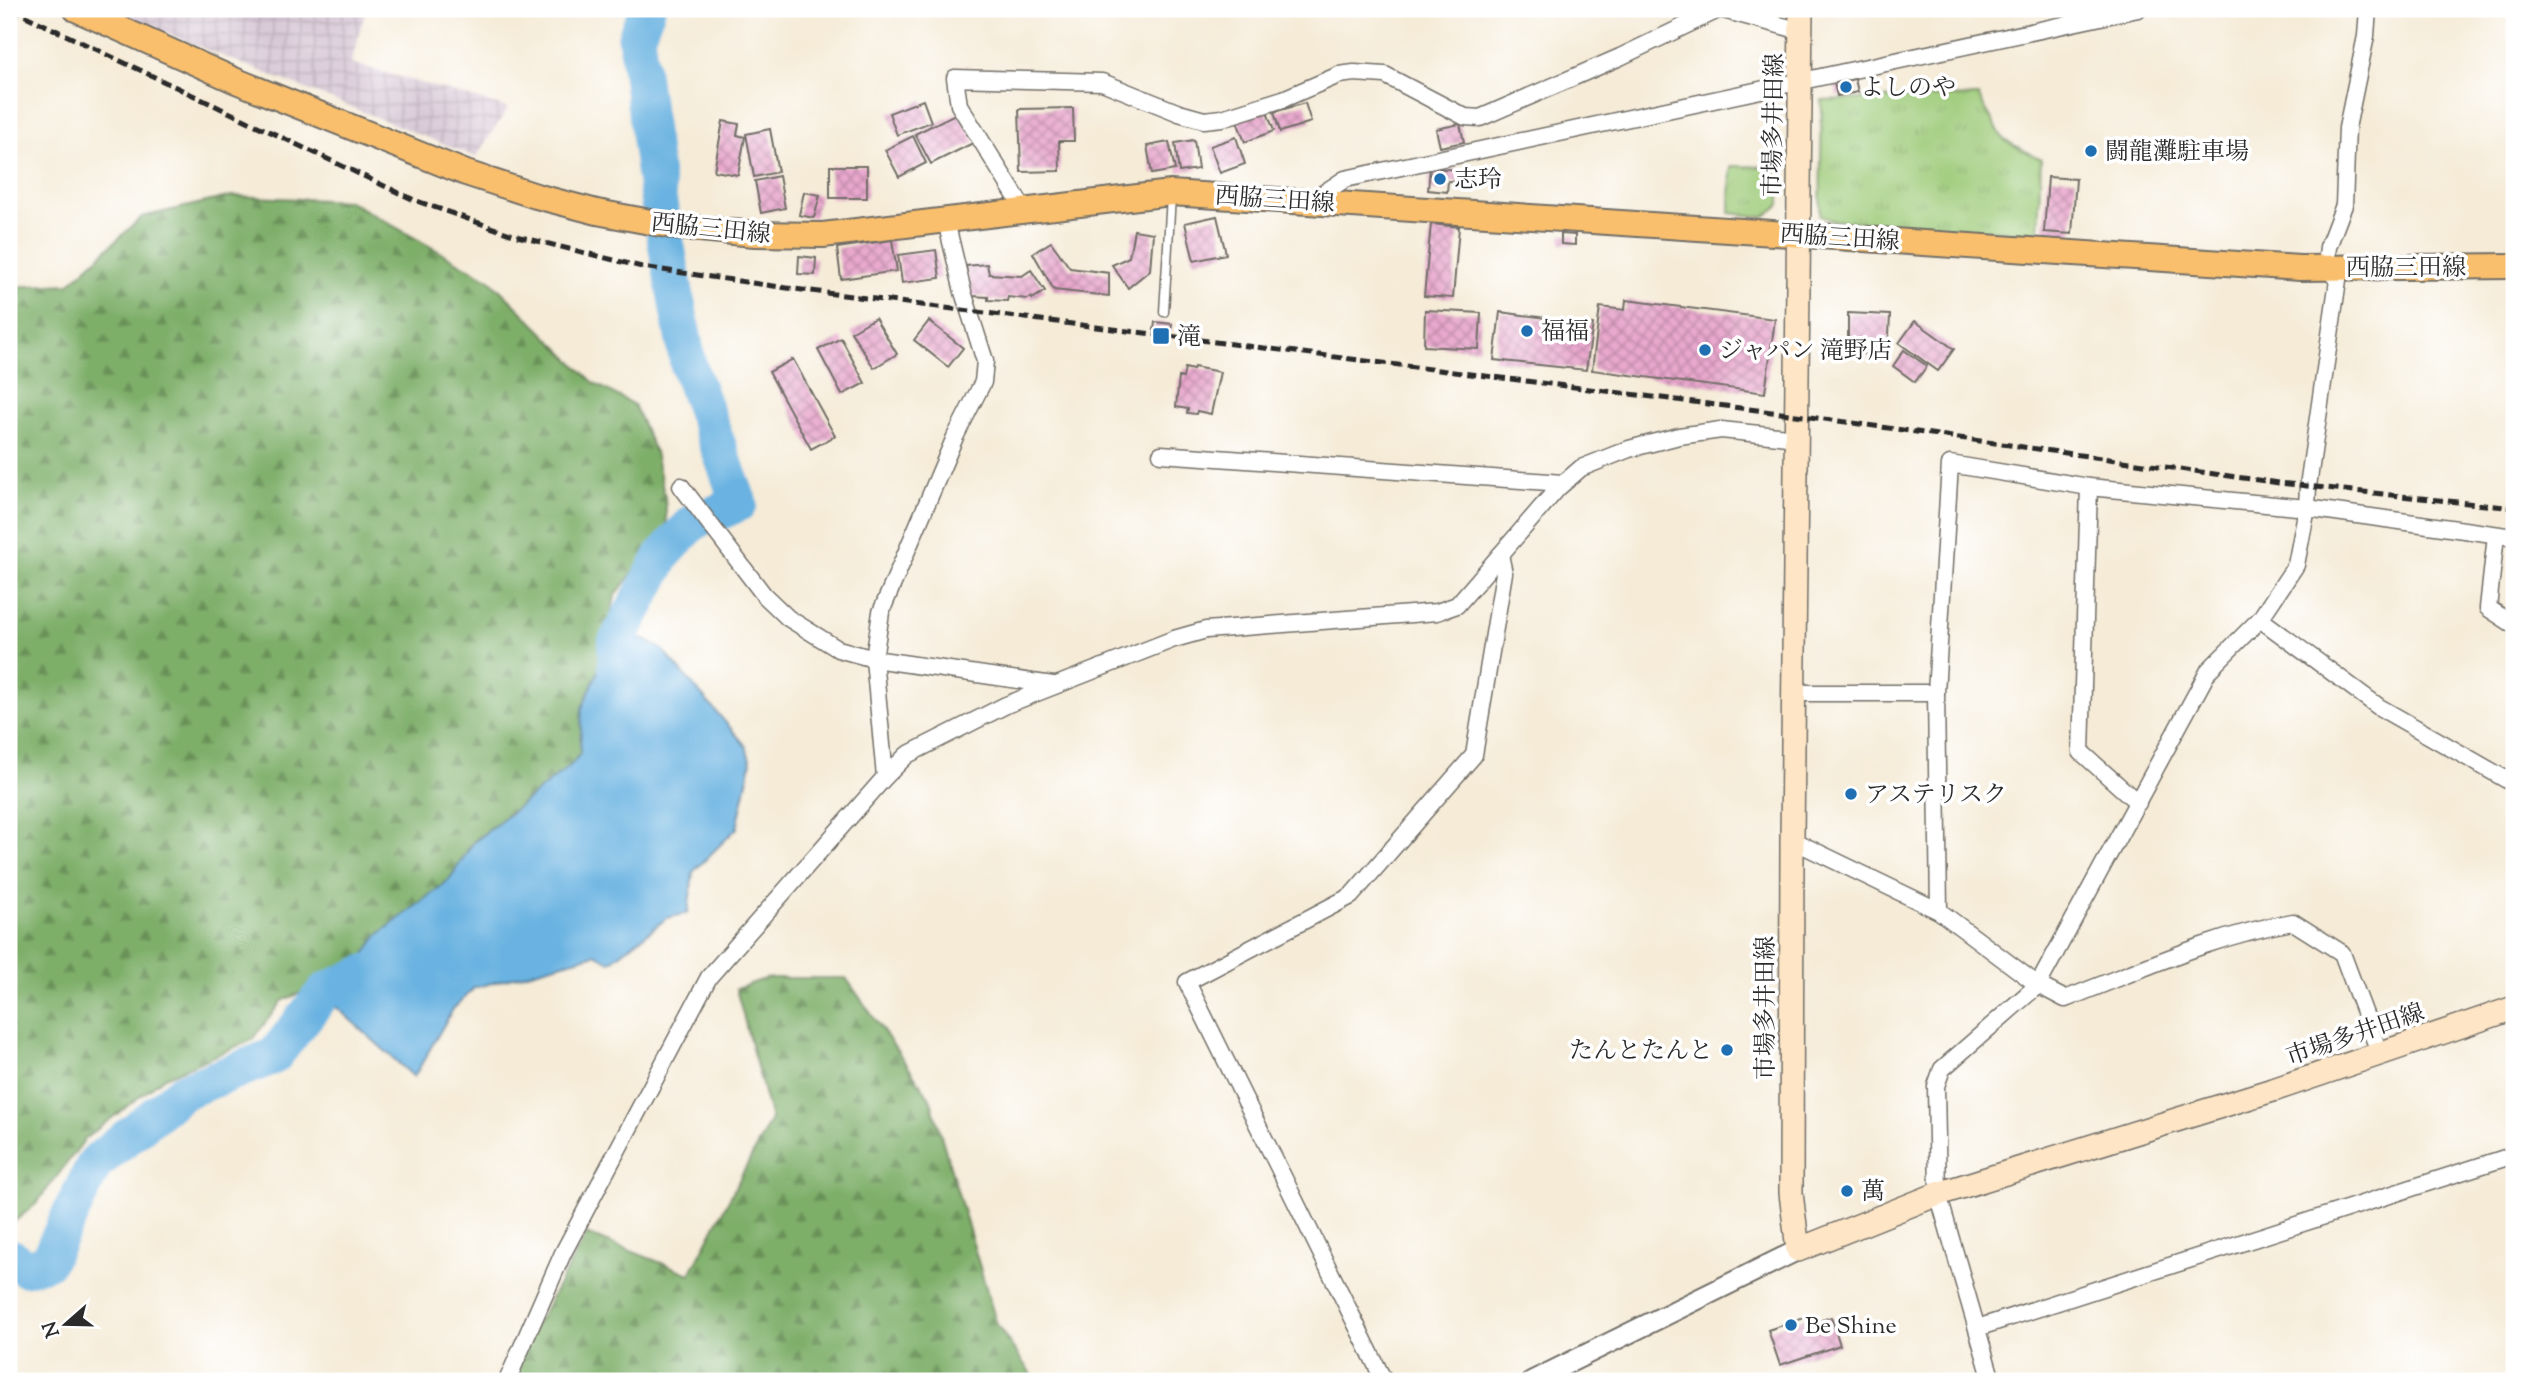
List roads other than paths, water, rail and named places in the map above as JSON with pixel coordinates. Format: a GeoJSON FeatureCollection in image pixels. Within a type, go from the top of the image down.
{"type":"FeatureCollection","features":[{"type":"Feature","properties":{"kind":"main road","name":"西脇三田線"},"geometry":{"type":"LineString","coordinates":[[76,9],[223,75],[466,173],[548,199],[677,227],[755,234],[823,235],[1171,193],[2300,268],[2514,266]]}},
{"type":"Feature","properties":{"kind":"main road","name":"市場多井田線"},"geometry":{"type":"LineString","coordinates":[[1801,20],[1793,693],[1791,1193],[1798,1250],[1938,1194],[2276,1089],[2514,1007]]}},
{"type":"Feature","properties":{"kind":"street"},"geometry":{"type":"LineString","coordinates":[[1026,211],[959,105],[956,78],[1102,82],[1179,113],[1204,120],[1222,118],[1283,99],[1339,75],[1385,75],[1465,117],[1480,118],[1620,57],[1720,9],[1801,20]]}},
{"type":"Feature","properties":{"kind":"street"},"geometry":{"type":"LineString","coordinates":[[1312,201],[1345,178],[2137,9]]}},
{"type":"Feature","properties":{"kind":"street"},"geometry":{"type":"LineString","coordinates":[[1993,1381],[1938,1194],[1936,1086],[1942,1069],[2038,985],[2209,670],[2260,619],[2296,565],[2307,508],[2337,280],[2326,267],[2328,247],[2344,205],[2347,128],[2366,36],[2368,9]]}},
{"type":"Feature","properties":{"kind":"street"},"geometry":{"type":"LineString","coordinates":[[885,777],[874,659],[881,612],[955,437],[983,382],[985,361],[963,292],[946,221]]}},
{"type":"Feature","properties":{"kind":"street"},"geometry":{"type":"LineString","coordinates":[[507,1381],[563,1253],[709,977],[907,755],[1006,705],[1174,639],[1206,630],[1437,612],[1457,605],[1563,483],[1581,468],[1629,449],[1679,436],[1721,430],[1797,438]]}},
{"type":"Feature","properties":{"kind":"street"},"geometry":{"type":"LineString","coordinates":[[1161,454],[1563,483]]}},
{"type":"Feature","properties":{"kind":"street"},"geometry":{"type":"LineString","coordinates":[[1939,911],[1936,693],[1950,464],[2089,487],[2307,508],[2514,537]]}},
{"type":"Feature","properties":{"kind":"street"},"geometry":{"type":"LineString","coordinates":[[681,486],[764,595],[788,618],[838,649],[874,659],[1055,686]]}},
{"type":"Feature","properties":{"kind":"street"},"geometry":{"type":"LineString","coordinates":[[2089,487],[2081,752],[2138,803]]}},
{"type":"Feature","properties":{"kind":"street"},"geometry":{"type":"LineString","coordinates":[[2496,535],[2488,608],[2514,625]]}},
{"type":"Feature","properties":{"kind":"street"},"geometry":{"type":"LineString","coordinates":[[1384,1381],[1187,982],[1351,896],[1474,755],[1504,573],[1500,555]]}},
{"type":"Feature","properties":{"kind":"street"},"geometry":{"type":"LineString","coordinates":[[2260,619],[2379,707],[2514,784]]}},
{"type":"Feature","properties":{"kind":"street"},"geometry":{"type":"LineString","coordinates":[[1793,693],[1936,693]]}},
{"type":"Feature","properties":{"kind":"street"},"geometry":{"type":"LineString","coordinates":[[1792,840],[1939,911],[2038,985],[2065,999],[2193,950],[2264,927],[2293,922],[2342,953],[2379,1052]]}},
{"type":"Feature","properties":{"kind":"street"},"geometry":{"type":"LineString","coordinates":[[1977,1328],[2514,1155]]}},
{"type":"Feature","properties":{"kind":"street"},"geometry":{"type":"LineString","coordinates":[[1532,1381],[1798,1250]]}},
{"type":"Feature","properties":{"kind":"lane"},"geometry":{"type":"LineString","coordinates":[[1164,312],[1171,193]]}},
{"type":"Feature","properties":{"kind":"water"},"geometry":{"type":"Polygon","coordinates":[[[610,624],[631,638],[634,634],[662,649],[746,746],[751,763],[737,828],[693,872],[688,913],[667,918],[610,962],[596,954],[474,988],[453,1009],[414,1077],[314,987],[361,960],[378,935],[449,880],[473,843],[571,765],[580,754],[582,708],[601,665],[610,624]]]}},
{"type":"Feature","properties":{"kind":"waterway"},"geometry":{"type":"LineString","coordinates":[[647,9],[636,37],[658,198],[688,364],[739,503],[710,516]]}},
{"type":"Feature","properties":{"kind":"waterway"},"geometry":{"type":"LineString","coordinates":[[617,681],[616,643],[663,555],[692,523],[697,521]]}},
{"type":"Feature","properties":{"kind":"waterway"},"geometry":{"type":"LineString","coordinates":[[9,1259],[13,1258],[25,1268],[47,1262],[95,1163],[184,1091],[274,1056],[325,991],[368,972]]}},
{"type":"Feature","properties":{"kind":"railway"},"geometry":{"type":"LineString","coordinates":[[11,9],[414,200],[513,235],[642,267],[787,288],[1796,415],[2279,483],[2514,508]]}},
{"type":"Feature","properties":{"kind":"place","name":"よしのや"},"geometry":{"type":"Point","coordinates":[1846,87]}},
{"type":"Feature","properties":{"kind":"place","name":"闘龍灘駐車場"},"geometry":{"type":"Point","coordinates":[2091,151]}},
{"type":"Feature","properties":{"kind":"place","name":"志玲"},"geometry":{"type":"Point","coordinates":[1440,179]}},
{"type":"Feature","properties":{"kind":"place","name":"福福"},"geometry":{"type":"Point","coordinates":[1527,331]}},
{"type":"Feature","properties":{"kind":"place","name":"滝"},"geometry":{"type":"Point","coordinates":[1161,336]}},
{"type":"Feature","properties":{"kind":"place","name":"ジャパン 滝野店"},"geometry":{"type":"Point","coordinates":[1705,350]}},
{"type":"Feature","properties":{"kind":"place","name":"アステリスク"},"geometry":{"type":"Point","coordinates":[1851,794]}},
{"type":"Feature","properties":{"kind":"place","name":"たんとたんと"},"geometry":{"type":"Point","coordinates":[1727,1050]}},
{"type":"Feature","properties":{"kind":"place","name":"萬"},"geometry":{"type":"Point","coordinates":[1847,1191]}},
{"type":"Feature","properties":{"kind":"place","name":"Be Shine"},"geometry":{"type":"Point","coordinates":[1791,1325]}}]}
